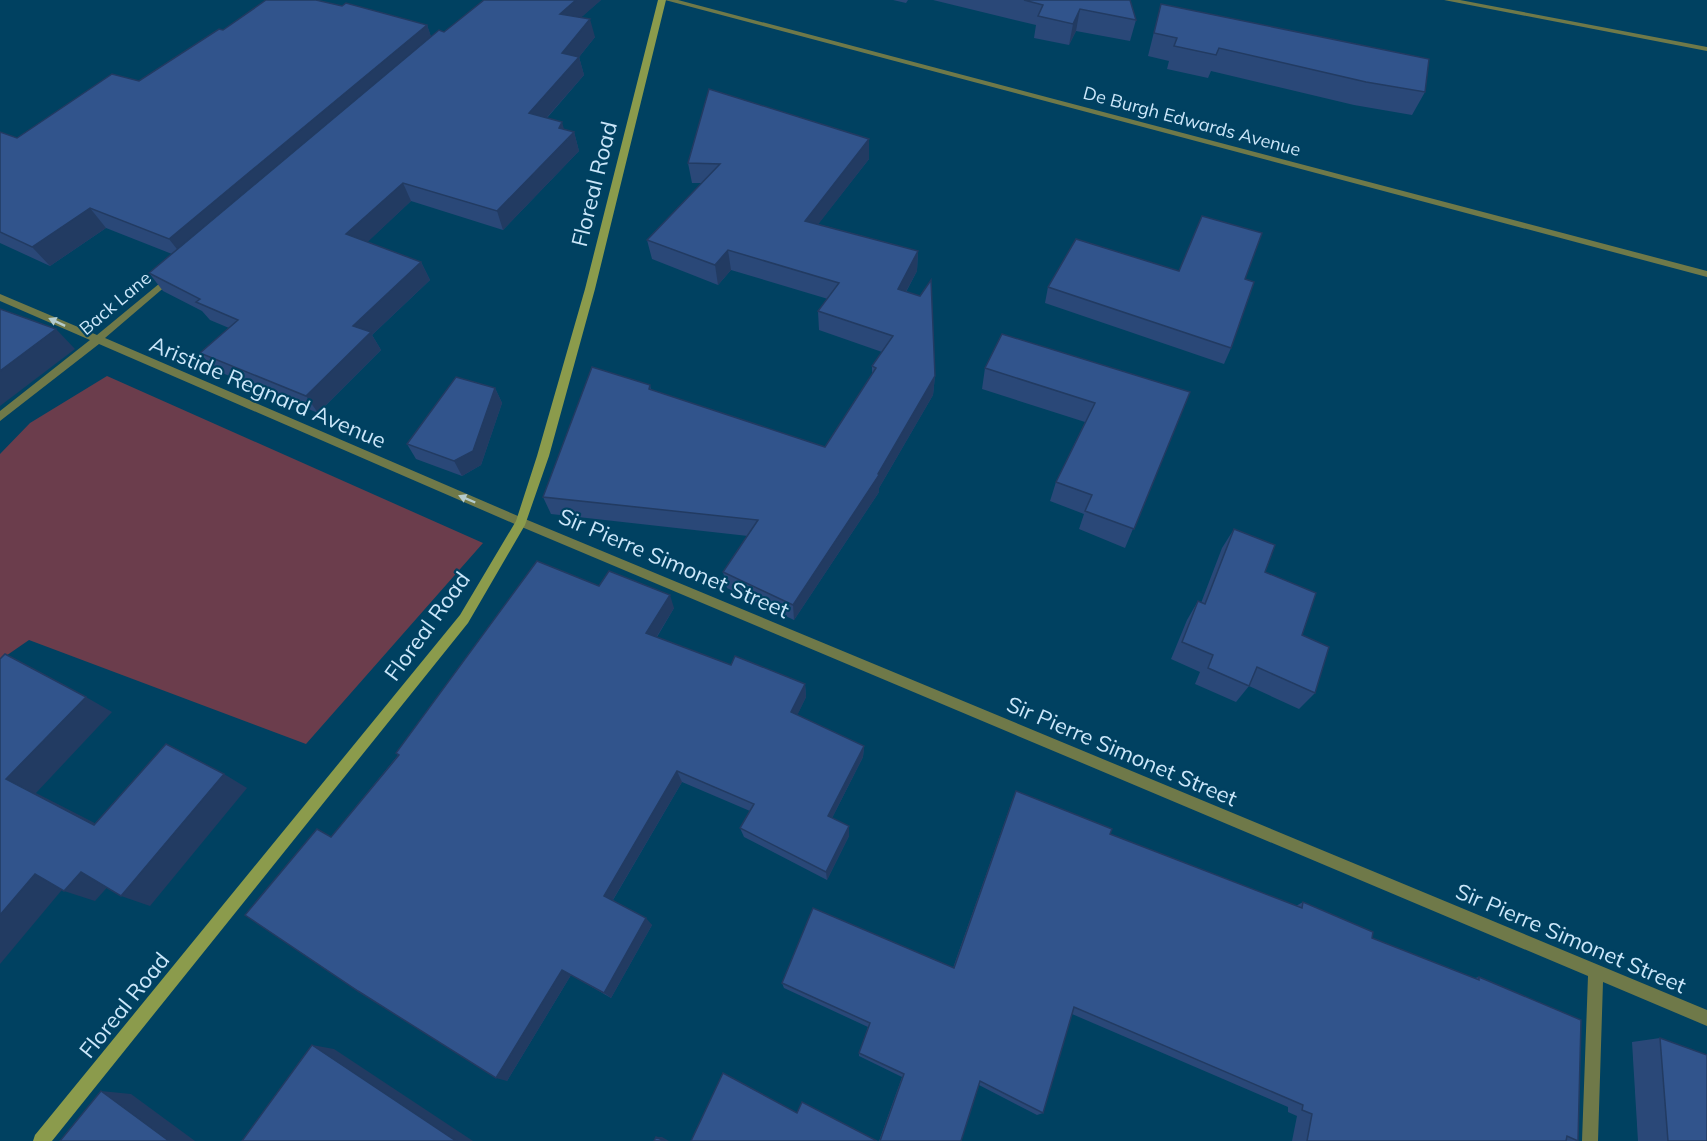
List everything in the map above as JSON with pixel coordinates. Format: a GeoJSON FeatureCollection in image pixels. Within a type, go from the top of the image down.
{"type":"FeatureCollection","features":[{"type":"Feature","properties":{"kind":"main road","name":"Floreal Road"},"geometry":{"type":"LineString","coordinates":[[41,1141],[464,619],[521,522],[543,456],[590,289],[662,0]]}},
{"type":"Feature","properties":{"kind":"street","name":"De Burgh Edwards Avenue"},"geometry":{"type":"LineString","coordinates":[[669,0],[1707,274]]}},
{"type":"Feature","properties":{"kind":"street"},"geometry":{"type":"LineString","coordinates":[[1448,0],[1519,10],[1707,49]]}},
{"type":"Feature","properties":{"kind":"street","name":"Back Lane"},"geometry":{"type":"LineString","coordinates":[[0,417],[97,340],[178,271]]}},
{"type":"Feature","properties":{"kind":"street","name":"Aristide Regnard Avenue"},"geometry":{"type":"LineString","coordinates":[[0,297],[521,522]]}},
{"type":"Feature","properties":{"kind":"street","name":"Sir Pierre Simonet Street"},"geometry":{"type":"LineString","coordinates":[[521,522],[1707,1018]]}},
{"type":"Feature","properties":{"kind":"street"},"geometry":{"type":"LineString","coordinates":[[1590,1141],[1596,972]]}},
{"type":"Feature","properties":{"kind":"shaded area"},"geometry":{"type":"Polygon","coordinates":[[[107,376],[483,543],[306,744],[29,640],[0,660],[0,454],[30,423],[107,376]]]}},
{"type":"Feature","properties":{"kind":"building"},"geometry":{"type":"Polygon","coordinates":[[[266,0],[316,0],[342,6],[346,3],[427,25],[169,239],[90,208],[32,247],[0,232],[0,132],[17,138],[112,74],[139,81],[219,29],[223,30],[266,0]]]}},
{"type":"Feature","properties":{"kind":"building"},"geometry":{"type":"Polygon","coordinates":[[[484,0],[576,0],[560,14],[590,19],[562,53],[579,57],[529,113],[562,122],[559,128],[574,132],[497,211],[403,183],[346,234],[421,262],[353,326],[371,332],[306,396],[200,353],[238,320],[196,302],[200,299],[149,273],[439,30],[444,32],[484,0]]]}},
{"type":"Feature","properties":{"kind":"building"},"geometry":{"type":"Polygon","coordinates":[[[1024,0],[1130,0],[1136,20],[1080,9],[1073,24],[1038,16],[1043,5],[1024,0]]]}},
{"type":"Feature","properties":{"kind":"building"},"geometry":{"type":"Polygon","coordinates":[[[1161,4],[1429,59],[1425,92],[1366,82],[1219,48],[1216,55],[1174,46],[1177,38],[1154,33],[1161,4]]]}},
{"type":"Feature","properties":{"kind":"building"},"geometry":{"type":"Polygon","coordinates":[[[709,89],[869,139],[805,221],[918,251],[898,289],[920,296],[931,280],[935,376],[879,475],[793,605],[723,572],[758,520],[543,497],[592,367],[650,385],[649,389],[825,447],[876,368],[872,366],[893,336],[818,311],[839,283],[728,250],[715,265],[647,240],[720,164],[688,163],[709,89]]]}},
{"type":"Feature","properties":{"kind":"building"},"geometry":{"type":"Polygon","coordinates":[[[1202,216],[1262,233],[1245,279],[1254,282],[1231,348],[1048,287],[1076,239],[1179,271],[1202,216]]]}},
{"type":"Feature","properties":{"kind":"building"},"geometry":{"type":"Polygon","coordinates":[[[0,309],[56,329],[0,371],[0,309]]]}},
{"type":"Feature","properties":{"kind":"building"},"geometry":{"type":"Polygon","coordinates":[[[1002,334],[1190,392],[1134,529],[1085,511],[1092,495],[1056,482],[1095,403],[985,368],[1002,334]]]}},
{"type":"Feature","properties":{"kind":"building"},"geometry":{"type":"Polygon","coordinates":[[[456,377],[495,388],[473,451],[454,461],[407,444],[456,377]]]}},
{"type":"Feature","properties":{"kind":"building"},"geometry":{"type":"Polygon","coordinates":[[[1234,529],[1275,545],[1265,572],[1316,593],[1302,635],[1329,647],[1315,693],[1257,667],[1249,686],[1208,668],[1213,655],[1182,642],[1198,601],[1205,604],[1234,529]]]}},
{"type":"Feature","properties":{"kind":"building"},"geometry":{"type":"Polygon","coordinates":[[[537,561],[599,586],[609,571],[670,595],[646,633],[731,665],[735,656],[805,684],[791,712],[864,746],[828,816],[849,826],[826,872],[740,828],[754,804],[677,771],[604,896],[646,918],[604,993],[562,970],[496,1078],[358,991],[245,915],[317,829],[331,837],[399,755],[396,753],[537,561]]]}},
{"type":"Feature","properties":{"kind":"building"},"geometry":{"type":"Polygon","coordinates":[[[5,654],[86,697],[6,779],[94,825],[166,744],[224,774],[121,896],[81,872],[64,891],[35,874],[0,915],[0,659],[5,654]]]}},
{"type":"Feature","properties":{"kind":"building"},"geometry":{"type":"Polygon","coordinates":[[[1016,791],[1112,829],[1110,834],[1302,908],[1303,902],[1373,932],[1372,938],[1479,980],[1479,977],[1581,1020],[1578,1141],[1567,1136],[1566,1141],[1307,1141],[1312,1114],[1302,1110],[1303,1105],[1074,1007],[1043,1113],[980,1081],[961,1141],[880,1141],[904,1074],[859,1053],[870,1023],[782,983],[813,908],[954,968],[1016,791]]]}},
{"type":"Feature","properties":{"kind":"building"},"geometry":{"type":"Polygon","coordinates":[[[1660,1038],[1707,1055],[1707,1141],[1668,1141],[1660,1038]]]}},
{"type":"Feature","properties":{"kind":"building"},"geometry":{"type":"Polygon","coordinates":[[[312,1045],[456,1141],[242,1141],[312,1045]]]}},
{"type":"Feature","properties":{"kind":"building"},"geometry":{"type":"Polygon","coordinates":[[[723,1073],[797,1113],[802,1102],[877,1141],[691,1141],[723,1073]]]}},
{"type":"Feature","properties":{"kind":"building"},"geometry":{"type":"Polygon","coordinates":[[[101,1091],[169,1141],[60,1141],[101,1091]]]}}]}
